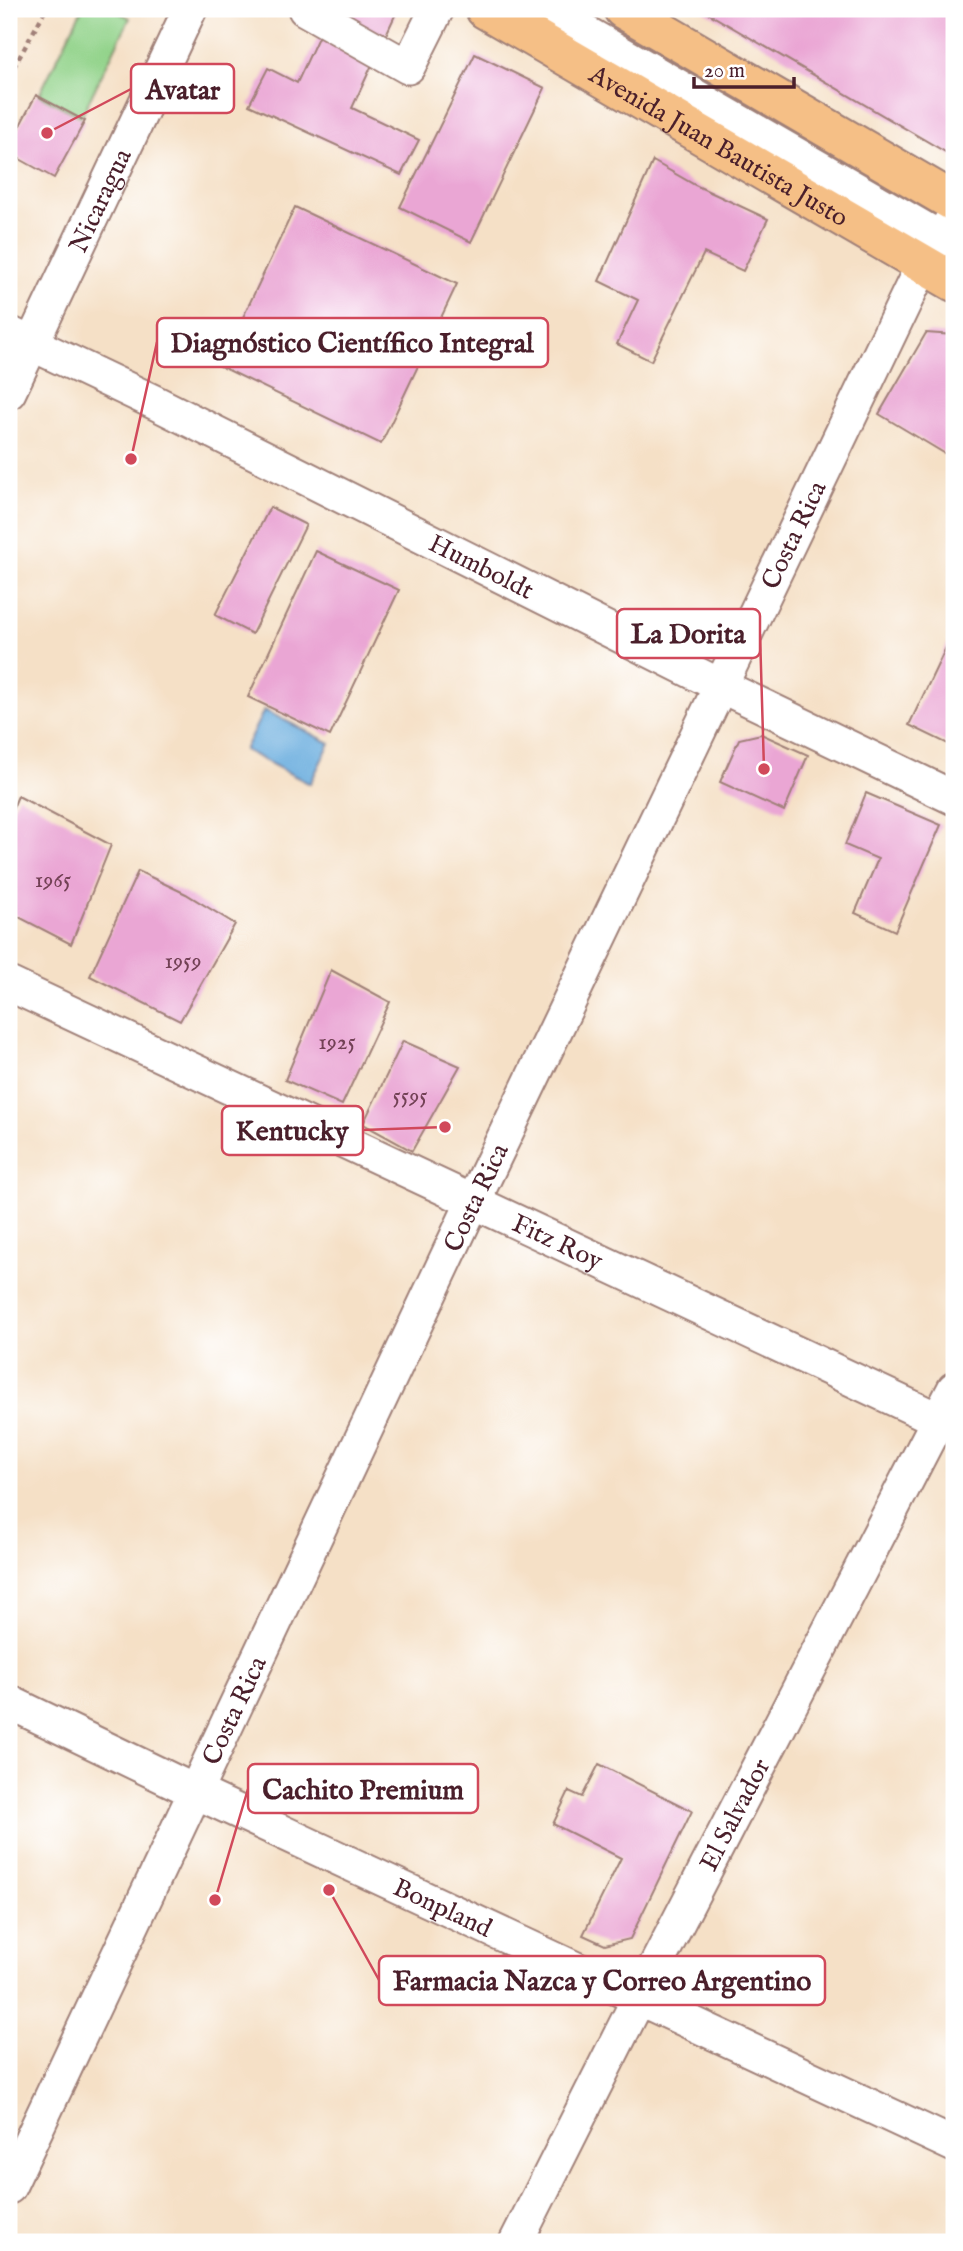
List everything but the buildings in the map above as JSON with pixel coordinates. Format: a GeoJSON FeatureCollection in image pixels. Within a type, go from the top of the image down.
{"type":"FeatureCollection","features":[{"type":"Feature","properties":{"kind":"main road","name":"Avenida Juan Bautista Justo"},"geometry":{"type":"LineString","coordinates":[[485,9],[945,250]]}},
{"type":"Feature","properties":{"kind":"main road"},"geometry":{"type":"LineString","coordinates":[[623,9],[954,202]]}},
{"type":"Feature","properties":{"kind":"street","name":"Nicaragua"},"geometry":{"type":"LineString","coordinates":[[9,392],[20,339],[190,9]]}},
{"type":"Feature","properties":{"kind":"street"},"geometry":{"type":"LineString","coordinates":[[305,9],[408,67],[438,9]]}},
{"type":"Feature","properties":{"kind":"street"},"geometry":{"type":"LineString","coordinates":[[545,9],[945,250]]}},
{"type":"Feature","properties":{"kind":"street","name":"Costa Rica"},"geometry":{"type":"LineString","coordinates":[[9,2187],[473,1202],[721,686],[945,250]]}},
{"type":"Feature","properties":{"kind":"street","name":"Humboldt"},"geometry":{"type":"LineString","coordinates":[[20,339],[154,402],[721,686],[954,798]]}},
{"type":"Feature","properties":{"kind":"street","name":"Fitz Roy"},"geometry":{"type":"LineString","coordinates":[[9,984],[946,1423]]}},
{"type":"Feature","properties":{"kind":"street","name":"El Salvador"},"geometry":{"type":"LineString","coordinates":[[516,2242],[639,1998],[946,1423],[954,1389]]}},
{"type":"Feature","properties":{"kind":"street","name":"Bonpland"},"geometry":{"type":"LineString","coordinates":[[9,1702],[954,2146]]}},
{"type":"Feature","properties":{"kind":"path"},"geometry":{"type":"LineString","coordinates":[[9,76],[46,9]]}},
{"type":"Feature","properties":{"kind":"green space"},"geometry":{"type":"Polygon","coordinates":[[[82,9],[113,9],[130,18],[81,117],[39,95],[82,9]]]}},
{"type":"Feature","properties":{"kind":"water"},"geometry":{"type":"Polygon","coordinates":[[[264,710],[330,743],[310,784],[244,750],[264,710]]]}},
{"type":"Feature","properties":{"kind":"place","name":"Avatar"},"geometry":{"type":"Point","coordinates":[47,133]}},
{"type":"Feature","properties":{"kind":"place","name":"Diagnóstico Científico Integral"},"geometry":{"type":"Point","coordinates":[131,459]}},
{"type":"Feature","properties":{"kind":"place","name":"La Dorita"},"geometry":{"type":"Point","coordinates":[764,769]}},
{"type":"Feature","properties":{"kind":"place","name":"Kentucky"},"geometry":{"type":"Point","coordinates":[445,1127]}},
{"type":"Feature","properties":{"kind":"place","name":"Farmacia Nazca y Correo Argentino"},"geometry":{"type":"Point","coordinates":[329,1890]}},
{"type":"Feature","properties":{"kind":"place","name":"Cachito Premium"},"geometry":{"type":"Point","coordinates":[215,1900]}}]}
